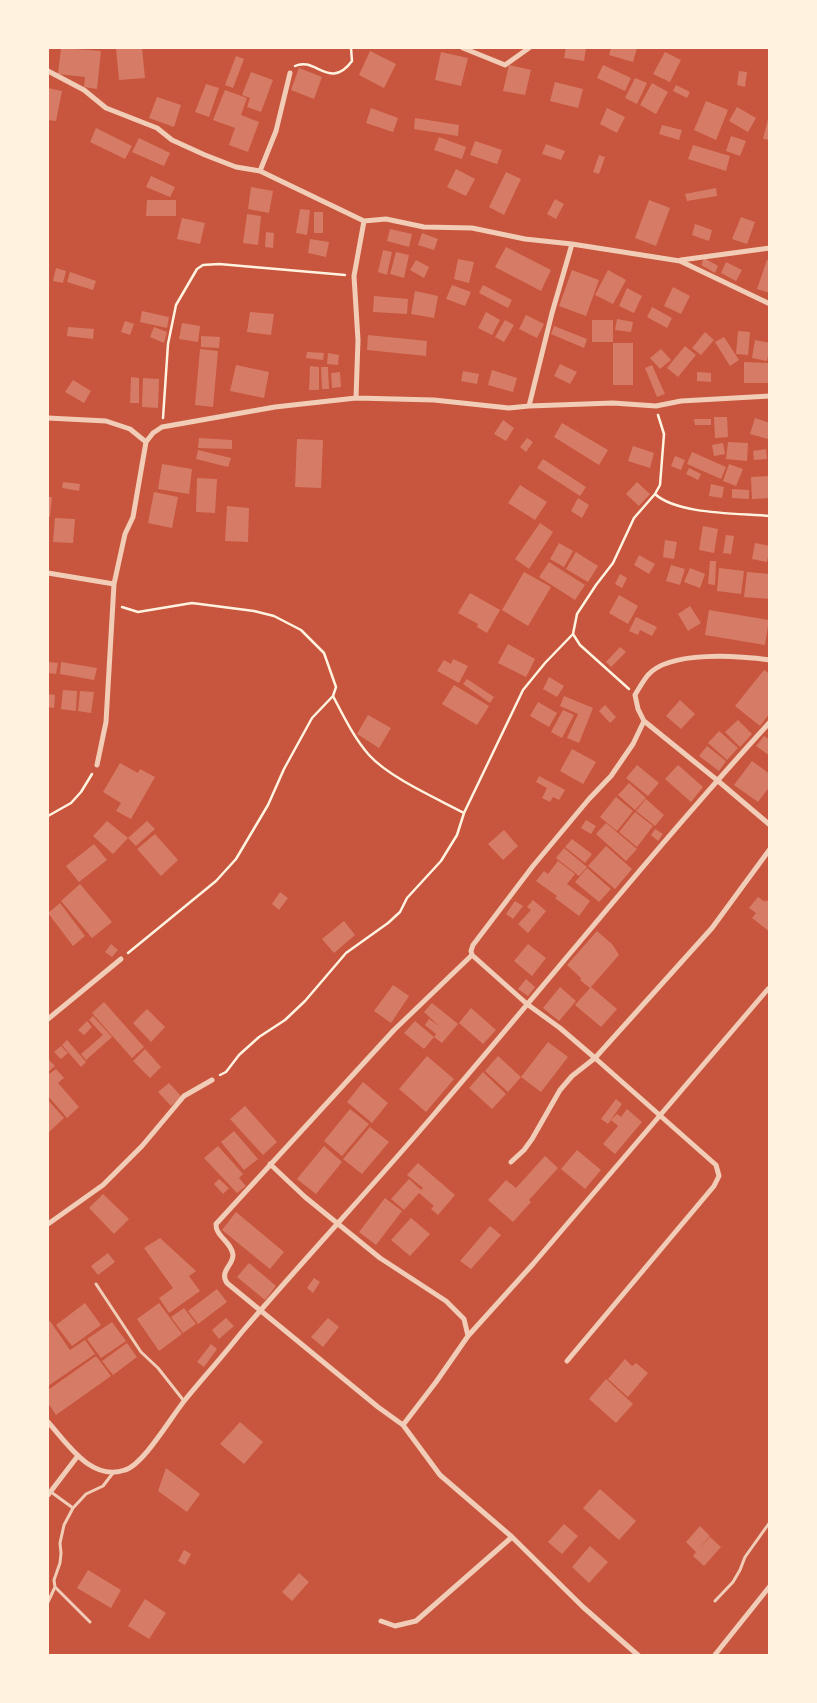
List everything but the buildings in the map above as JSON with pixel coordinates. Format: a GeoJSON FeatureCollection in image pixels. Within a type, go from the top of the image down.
{"type":"FeatureCollection","features":[{"type":"Feature","properties":{"kind":"street"},"geometry":{"type":"LineString","coordinates":[[463,48],[505,65],[529,48]]}},
{"type":"Feature","properties":{"kind":"street"},"geometry":{"type":"LineString","coordinates":[[48,71],[84,90],[106,108],[157,128],[172,140],[236,167],[260,171],[364,220],[386,219],[424,227],[472,228],[526,239],[680,260],[770,248]]}},
{"type":"Feature","properties":{"kind":"street"},"geometry":{"type":"LineString","coordinates":[[260,171],[276,131],[290,73]]}},
{"type":"Feature","properties":{"kind":"street"},"geometry":{"type":"LineString","coordinates":[[356,398],[358,340],[354,276],[364,220]]}},
{"type":"Feature","properties":{"kind":"street"},"geometry":{"type":"LineString","coordinates":[[529,406],[552,313],[572,244]]}},
{"type":"Feature","properties":{"kind":"street"},"geometry":{"type":"LineString","coordinates":[[680,260],[770,304]]}},
{"type":"Feature","properties":{"kind":"street"},"geometry":{"type":"LineString","coordinates":[[97,765],[106,722],[114,584],[125,534],[133,517],[146,442],[153,432],[162,427],[275,407],[356,398],[434,400],[509,408],[613,403],[656,406],[681,401],[770,396]]}},
{"type":"Feature","properties":{"kind":"street"},"geometry":{"type":"LineString","coordinates":[[48,418],[106,421],[130,429],[146,442]]}},
{"type":"Feature","properties":{"kind":"street"},"geometry":{"type":"LineString","coordinates":[[48,573],[114,584]]}},
{"type":"Feature","properties":{"kind":"street"},"geometry":{"type":"LineString","coordinates":[[770,660],[750,657],[698,656],[664,664],[649,674],[635,694],[638,708],[644,721],[770,825]]}},
{"type":"Feature","properties":{"kind":"street"},"geometry":{"type":"LineString","coordinates":[[567,1361],[714,1186],[719,1176],[716,1164],[560,1028],[527,1004],[472,955],[471,950],[534,866],[589,799],[611,776],[633,744],[644,721]]}},
{"type":"Feature","properties":{"kind":"street"},"geometry":{"type":"LineString","coordinates":[[48,1422],[77,1457],[96,1469],[113,1472],[128,1470],[142,1458],[184,1401],[261,1310],[437,1112],[717,780],[770,722]]}},
{"type":"Feature","properties":{"kind":"street"},"geometry":{"type":"LineString","coordinates":[[510,1162],[524,1150],[560,1090],[572,1076],[595,1058],[712,928],[770,849]]}},
{"type":"Feature","properties":{"kind":"street"},"geometry":{"type":"LineString","coordinates":[[472,955],[394,1030],[219,1220],[216,1228],[233,1254],[232,1260],[224,1273],[224,1279],[227,1284],[378,1407],[403,1425],[440,1475],[512,1537],[583,1608],[639,1656]]}},
{"type":"Feature","properties":{"kind":"street"},"geometry":{"type":"LineString","coordinates":[[48,1019],[121,959]]}},
{"type":"Feature","properties":{"kind":"street"},"geometry":{"type":"LineString","coordinates":[[403,1425],[468,1336],[533,1264],[768,988]]}},
{"type":"Feature","properties":{"kind":"street"},"geometry":{"type":"LineString","coordinates":[[48,1224],[103,1186],[142,1146],[184,1096],[212,1080]]}},
{"type":"Feature","properties":{"kind":"street"},"geometry":{"type":"LineString","coordinates":[[270,1164],[305,1197],[380,1258],[446,1301],[464,1319],[468,1336]]}},
{"type":"Feature","properties":{"kind":"street"},"geometry":{"type":"LineString","coordinates":[[49,1493],[77,1457]]}},
{"type":"Feature","properties":{"kind":"street"},"geometry":{"type":"LineString","coordinates":[[381,1622],[395,1626],[416,1621],[512,1537]]}},
{"type":"Feature","properties":{"kind":"street"},"geometry":{"type":"LineString","coordinates":[[714,1656],[770,1586]]}},
{"type":"Feature","properties":{"kind":"lane"},"geometry":{"type":"LineString","coordinates":[[96,1284],[141,1352],[158,1368],[184,1401]]}},
{"type":"Feature","properties":{"kind":"lane"},"geometry":{"type":"LineString","coordinates":[[48,1602],[55,1587],[54,1580],[62,1553],[60,1543],[64,1526],[72,1508],[86,1494],[103,1486],[113,1472]]}},
{"type":"Feature","properties":{"kind":"lane"},"geometry":{"type":"LineString","coordinates":[[49,1493],[72,1508]]}},
{"type":"Feature","properties":{"kind":"lane"},"geometry":{"type":"LineString","coordinates":[[715,1601],[733,1582],[745,1557],[770,1522]]}},
{"type":"Feature","properties":{"kind":"lane"},"geometry":{"type":"LineString","coordinates":[[55,1587],[90,1622]]}},
{"type":"Feature","properties":{"kind":"path"},"geometry":{"type":"LineString","coordinates":[[290,73],[298,64],[337,73],[352,61],[352,48]]}},
{"type":"Feature","properties":{"kind":"path"},"geometry":{"type":"LineString","coordinates":[[162,427],[168,344],[176,306],[197,269],[203,265],[219,264],[354,276]]}},
{"type":"Feature","properties":{"kind":"path"},"geometry":{"type":"LineString","coordinates":[[212,1080],[226,1072],[239,1055],[258,1037],[285,1020],[346,953],[388,923],[400,912],[407,898],[441,861],[457,835],[464,813],[523,690],[545,663],[573,634],[577,614],[612,563],[634,518],[655,494],[660,485],[664,434],[656,406]]}},
{"type":"Feature","properties":{"kind":"path"},"geometry":{"type":"LineString","coordinates":[[655,494],[683,508],[770,516]]}},
{"type":"Feature","properties":{"kind":"path"},"geometry":{"type":"LineString","coordinates":[[113,605],[138,612],[192,603],[254,611],[274,616],[301,630],[324,653],[336,687],[333,696],[312,718],[284,769],[268,805],[236,859],[216,881],[121,959]]}},
{"type":"Feature","properties":{"kind":"path"},"geometry":{"type":"LineString","coordinates":[[573,634],[580,645],[635,694]]}},
{"type":"Feature","properties":{"kind":"path"},"geometry":{"type":"LineString","coordinates":[[333,696],[353,734],[370,757],[397,777],[464,813]]}},
{"type":"Feature","properties":{"kind":"path"},"geometry":{"type":"LineString","coordinates":[[48,816],[71,803],[81,792],[97,765]]}}]}
